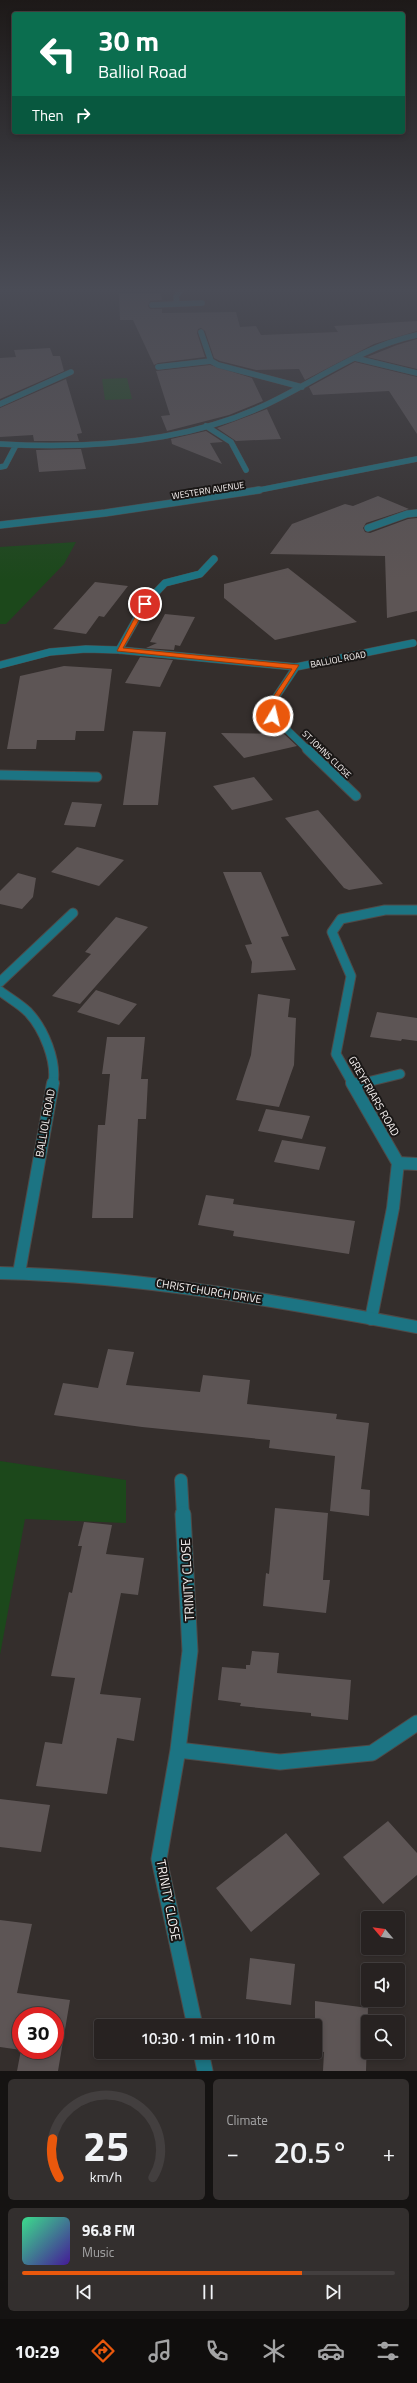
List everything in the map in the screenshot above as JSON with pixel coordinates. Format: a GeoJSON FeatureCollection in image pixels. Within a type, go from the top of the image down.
{"type":"FeatureCollection","features":[{"type":"Feature","properties":{"kind":"street"},"geometry":{"type":"LineString","coordinates":[[0,404],[39,387]]}},
{"type":"Feature","properties":{"kind":"street"},"geometry":{"type":"LineString","coordinates":[[0,444],[16,446],[62,445],[137,439],[206,426],[258,408],[302,387]]}},
{"type":"Feature","properties":{"kind":"street"},"geometry":{"type":"LineString","coordinates":[[206,426],[231,442],[246,470]]}},
{"type":"Feature","properties":{"kind":"street"},"geometry":{"type":"LineString","coordinates":[[0,467],[5,466],[16,446]]}},
{"type":"Feature","properties":{"kind":"street","name":"WESTERN AVENUE"},"geometry":{"type":"LineString","coordinates":[[0,525],[196,502],[347,474],[417,459]]}},
{"type":"Feature","properties":{"kind":"street"},"geometry":{"type":"LineString","coordinates":[[368,528],[407,514],[417,513]]}},
{"type":"Feature","properties":{"kind":"street"},"geometry":{"type":"LineString","coordinates":[[119,650],[145,604],[165,583],[200,574],[214,559]]}},
{"type":"Feature","properties":{"kind":"street","name":"BALLIOL ROAD"},"geometry":{"type":"LineString","coordinates":[[0,665],[50,652],[86,649],[119,650],[296,667],[413,644]]}},
{"type":"Feature","properties":{"kind":"street","name":"ST JOHNS CLOSE"},"geometry":{"type":"LineString","coordinates":[[296,667],[272,703],[273,716],[356,796]]}},
{"type":"Feature","properties":{"kind":"street"},"geometry":{"type":"LineString","coordinates":[[0,775],[97,777]]}},
{"type":"Feature","properties":{"kind":"street","name":"GREYFRIARS ROAD"},"geometry":{"type":"LineString","coordinates":[[398,1163],[336,1054],[351,976],[332,932],[341,919],[385,910],[417,910]]}},
{"type":"Feature","properties":{"kind":"street"},"geometry":{"type":"LineString","coordinates":[[0,982],[73,913]]}},
{"type":"Feature","properties":{"kind":"street","name":"BALLIOL ROAD"},"geometry":{"type":"LineString","coordinates":[[0,991],[28,1012],[47,1042],[54,1076],[19,1273]]}},
{"type":"Feature","properties":{"kind":"street"},"geometry":{"type":"LineString","coordinates":[[354,1085],[400,1074]]}},
{"type":"Feature","properties":{"kind":"street"},"geometry":{"type":"LineString","coordinates":[[371,1318],[393,1208],[398,1163],[417,1164]]}},
{"type":"Feature","properties":{"kind":"street","name":"CHRISTCHURCH DRIVE"},"geometry":{"type":"LineString","coordinates":[[0,1273],[130,1280],[232,1294],[417,1327]]}},
{"type":"Feature","properties":{"kind":"street","name":"TRINITY CLOSE"},"geometry":{"type":"LineString","coordinates":[[181,1480],[190,1651],[178,1750],[159,1859],[193,2019]]}},
{"type":"Feature","properties":{"kind":"street"},"geometry":{"type":"LineString","coordinates":[[178,1750],[280,1762],[372,1753],[417,1723]]}},
{"type":"Feature","properties":{"kind":"street"},"geometry":{"type":"LineString","coordinates":[[202,2059],[205,2071]]}},
{"type":"Feature","properties":{"kind":"green space"},"geometry":{"type":"Polygon","coordinates":[[[103,387],[129,387],[132,399],[105,400],[103,387]]]}},
{"type":"Feature","properties":{"kind":"green space"},"geometry":{"type":"Polygon","coordinates":[[[76,542],[64,564],[6,624],[0,624],[0,547],[76,542]]]}},
{"type":"Feature","properties":{"kind":"green space"},"geometry":{"type":"Polygon","coordinates":[[[0,1461],[126,1480],[126,1523],[25,1519],[0,1655],[0,1461]]]}},
{"type":"Feature","properties":{"kind":"building"},"geometry":{"type":"Polygon","coordinates":[[[0,387],[28,387],[0,399],[0,387]]]}},
{"type":"Feature","properties":{"kind":"building"},"geometry":{"type":"Polygon","coordinates":[[[49,387],[68,387],[82,433],[77,434],[79,441],[34,441],[33,435],[0,437],[0,408],[49,387]]]}},
{"type":"Feature","properties":{"kind":"building"},"geometry":{"type":"Polygon","coordinates":[[[161,387],[256,387],[263,401],[229,415],[167,431],[161,416],[170,415],[161,387]]]}},
{"type":"Feature","properties":{"kind":"building"},"geometry":{"type":"Polygon","coordinates":[[[309,387],[417,387],[417,434],[389,391],[313,395],[309,387]]]}},
{"type":"Feature","properties":{"kind":"building"},"geometry":{"type":"Polygon","coordinates":[[[267,409],[281,439],[236,441],[217,428],[267,409]]]}},
{"type":"Feature","properties":{"kind":"building"},"geometry":{"type":"Polygon","coordinates":[[[206,431],[223,442],[210,443],[222,464],[172,444],[171,439],[206,431]]]}},
{"type":"Feature","properties":{"kind":"building"},"geometry":{"type":"Polygon","coordinates":[[[81,449],[86,469],[39,472],[36,450],[81,449]]]}},
{"type":"Feature","properties":{"kind":"building"},"geometry":{"type":"Polygon","coordinates":[[[378,496],[409,509],[366,523],[363,528],[365,532],[370,533],[408,519],[417,518],[417,611],[387,618],[385,556],[270,554],[292,524],[345,504],[353,506],[378,496]]]}},
{"type":"Feature","properties":{"kind":"building"},"geometry":{"type":"Polygon","coordinates":[[[288,568],[357,622],[275,640],[224,598],[224,584],[288,568]]]}},
{"type":"Feature","properties":{"kind":"building"},"geometry":{"type":"Polygon","coordinates":[[[95,582],[128,586],[104,617],[99,616],[86,634],[53,629],[95,582]]]}},
{"type":"Feature","properties":{"kind":"building"},"geometry":{"type":"Polygon","coordinates":[[[165,614],[195,617],[180,646],[175,645],[174,650],[146,648],[157,643],[150,642],[165,614]]]}},
{"type":"Feature","properties":{"kind":"building"},"geometry":{"type":"Polygon","coordinates":[[[140,657],[173,660],[160,687],[125,683],[140,657]]]}},
{"type":"Feature","properties":{"kind":"building"},"geometry":{"type":"Polygon","coordinates":[[[64,666],[112,669],[104,731],[76,731],[75,740],[37,740],[36,749],[7,749],[20,676],[64,666]]]}},
{"type":"Feature","properties":{"kind":"building"},"geometry":{"type":"Polygon","coordinates":[[[133,731],[166,732],[158,805],[123,805],[133,731]]]}},
{"type":"Feature","properties":{"kind":"building"},"geometry":{"type":"Polygon","coordinates":[[[221,733],[284,734],[297,746],[244,758],[221,733]]]}},
{"type":"Feature","properties":{"kind":"building"},"geometry":{"type":"Polygon","coordinates":[[[254,777],[273,800],[232,810],[213,786],[254,777]]]}},
{"type":"Feature","properties":{"kind":"building"},"geometry":{"type":"Polygon","coordinates":[[[72,802],[102,804],[95,827],[64,825],[72,802]]]}},
{"type":"Feature","properties":{"kind":"building"},"geometry":{"type":"Polygon","coordinates":[[[318,810],[383,884],[349,890],[344,888],[285,818],[318,810]]]}},
{"type":"Feature","properties":{"kind":"building"},"geometry":{"type":"Polygon","coordinates":[[[77,847],[124,860],[99,886],[51,872],[77,847]]]}},
{"type":"Feature","properties":{"kind":"building"},"geometry":{"type":"Polygon","coordinates":[[[223,872],[261,872],[289,936],[281,937],[296,970],[251,973],[252,962],[245,945],[252,944],[223,872]]]}},
{"type":"Feature","properties":{"kind":"building"},"geometry":{"type":"Polygon","coordinates":[[[18,873],[36,878],[33,897],[22,909],[0,904],[0,891],[18,873]]]}},
{"type":"Feature","properties":{"kind":"building"},"geometry":{"type":"Polygon","coordinates":[[[116,917],[148,927],[80,1004],[52,996],[91,954],[85,952],[116,917]]]}},
{"type":"Feature","properties":{"kind":"building"},"geometry":{"type":"Polygon","coordinates":[[[96,990],[137,1004],[119,1025],[77,1012],[96,990]]]}},
{"type":"Feature","properties":{"kind":"building"},"geometry":{"type":"Polygon","coordinates":[[[258,994],[290,999],[288,1017],[296,1018],[294,1065],[279,1107],[236,1100],[251,1055],[258,994]]]}},
{"type":"Feature","properties":{"kind":"building"},"geometry":{"type":"Polygon","coordinates":[[[377,1012],[417,1018],[417,1041],[402,1039],[401,1041],[370,1037],[377,1012]]]}},
{"type":"Feature","properties":{"kind":"building"},"geometry":{"type":"Polygon","coordinates":[[[107,1037],[145,1037],[141,1079],[148,1079],[146,1119],[138,1119],[133,1218],[92,1218],[98,1125],[105,1125],[110,1074],[102,1074],[107,1037]]]}},
{"type":"Feature","properties":{"kind":"building"},"geometry":{"type":"Polygon","coordinates":[[[266,1109],[310,1116],[302,1139],[258,1131],[266,1109]]]}},
{"type":"Feature","properties":{"kind":"building"},"geometry":{"type":"Polygon","coordinates":[[[282,1140],[326,1147],[319,1170],[274,1162],[282,1140]]]}},
{"type":"Feature","properties":{"kind":"building"},"geometry":{"type":"Polygon","coordinates":[[[206,1195],[234,1199],[233,1204],[355,1221],[349,1254],[233,1236],[234,1231],[198,1225],[206,1195]]]}},
{"type":"Feature","properties":{"kind":"building"},"geometry":{"type":"Polygon","coordinates":[[[108,1349],[134,1352],[126,1385],[200,1392],[203,1375],[250,1380],[247,1404],[337,1414],[336,1419],[369,1423],[361,1489],[370,1490],[369,1516],[330,1511],[335,1456],[269,1448],[270,1440],[142,1427],[54,1415],[63,1383],[98,1388],[108,1349]]]}},
{"type":"Feature","properties":{"kind":"building"},"geometry":{"type":"Polygon","coordinates":[[[275,1508],[328,1513],[323,1580],[330,1580],[326,1613],[263,1606],[266,1573],[269,1574],[275,1508]]]}},
{"type":"Feature","properties":{"kind":"building"},"geometry":{"type":"Polygon","coordinates":[[[84,1522],[112,1525],[106,1554],[144,1558],[138,1595],[121,1593],[100,1694],[141,1698],[134,1741],[117,1738],[107,1794],[36,1786],[45,1742],[62,1744],[75,1678],[51,1676],[69,1592],[72,1593],[82,1546],[78,1546],[84,1522]]]}},
{"type":"Feature","properties":{"kind":"building"},"geometry":{"type":"Polygon","coordinates":[[[252,1651],[279,1653],[277,1673],[351,1680],[348,1720],[311,1716],[311,1713],[240,1706],[241,1703],[218,1700],[222,1667],[246,1669],[246,1665],[250,1665],[252,1651]]]}},
{"type":"Feature","properties":{"kind":"building"},"geometry":{"type":"Polygon","coordinates":[[[0,1799],[50,1805],[41,1852],[0,1847],[0,1799]]]}},
{"type":"Feature","properties":{"kind":"building"},"geometry":{"type":"Polygon","coordinates":[[[388,1821],[417,1853],[417,1875],[383,1904],[343,1857],[388,1821]]]}},
{"type":"Feature","properties":{"kind":"building"},"geometry":{"type":"Polygon","coordinates":[[[286,1833],[320,1874],[251,1932],[216,1888],[286,1833]]]}},
{"type":"Feature","properties":{"kind":"building"},"geometry":{"type":"Polygon","coordinates":[[[0,1920],[32,1924],[17,1993],[70,2000],[64,2036],[64,2007],[12,2007],[12,2049],[0,2047],[0,1920]]]}},
{"type":"Feature","properties":{"kind":"building"},"geometry":{"type":"Polygon","coordinates":[[[250,1958],[295,1964],[291,2005],[246,1999],[250,1958]]]}},
{"type":"Feature","properties":{"kind":"building"},"geometry":{"type":"Polygon","coordinates":[[[315,2001],[368,2008],[368,2015],[361,2015],[361,2059],[366,2059],[366,2071],[323,2071],[324,2052],[322,2052],[322,2019],[315,2019],[315,2001]]]}},
{"type":"Feature","properties":{"kind":"building"},"geometry":{"type":"Polygon","coordinates":[[[19,2059],[60,2059],[58,2071],[17,2071],[19,2059]]]}},
{"type":"Feature","properties":{"kind":"route"},"geometry":{"type":"LineString","coordinates":[[145,604],[119,650],[258,662],[296,667],[272,703],[273,716]]}}]}
